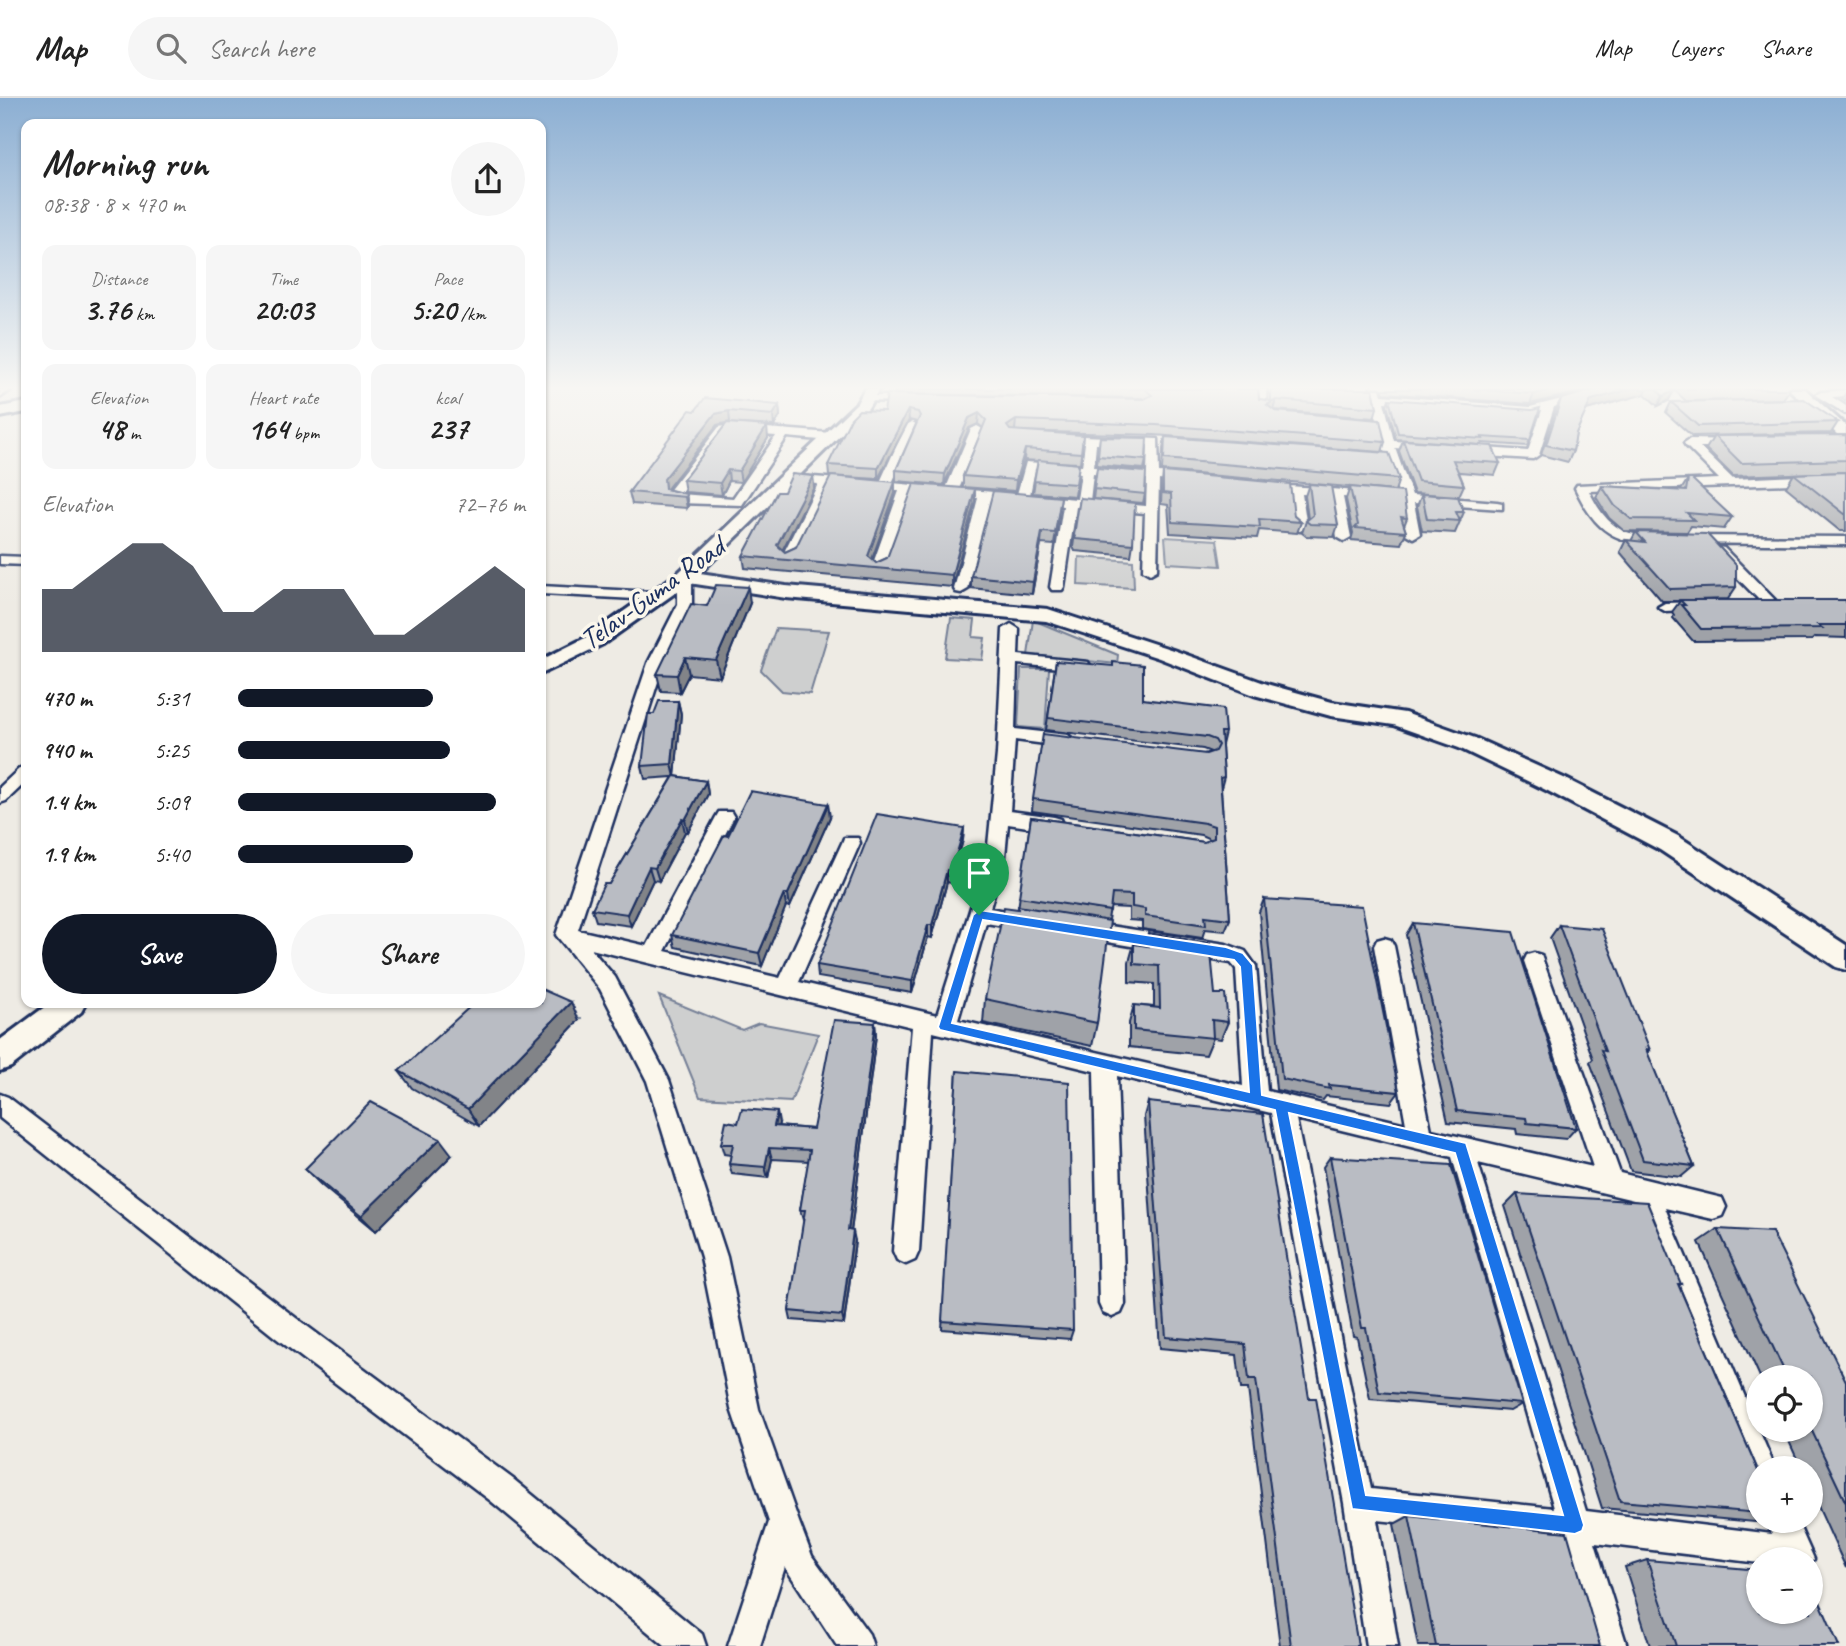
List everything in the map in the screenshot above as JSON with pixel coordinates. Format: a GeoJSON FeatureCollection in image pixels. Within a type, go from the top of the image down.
{"type":"FeatureCollection","features":[{"type":"Feature","properties":{"kind":"street"},"geometry":{"type":"LineString","coordinates":[[699,461],[673,495],[679,499],[737,502],[765,461]]}},
{"type":"Feature","properties":{"kind":"street","name":"Telav-Guma Road"},"geometry":{"type":"LineString","coordinates":[[546,665],[596,640],[654,596],[685,577],[807,461]]}},
{"type":"Feature","properties":{"kind":"street"},"geometry":{"type":"LineString","coordinates":[[884,486],[895,461]]}},
{"type":"Feature","properties":{"kind":"street"},"geometry":{"type":"LineString","coordinates":[[951,492],[964,461]]}},
{"type":"Feature","properties":{"kind":"street"},"geometry":{"type":"LineString","coordinates":[[1057,587],[1088,461]]}},
{"type":"Feature","properties":{"kind":"street"},"geometry":{"type":"LineString","coordinates":[[1150,570],[1153,476],[1156,461]]}},
{"type":"Feature","properties":{"kind":"street"},"geometry":{"type":"LineString","coordinates":[[1387,461],[1407,499],[1413,534]]}},
{"type":"Feature","properties":{"kind":"street"},"geometry":{"type":"LineString","coordinates":[[1708,461],[1730,483]]}},
{"type":"Feature","properties":{"kind":"street"},"geometry":{"type":"LineString","coordinates":[[1023,498],[1030,465],[1204,481]]}},
{"type":"Feature","properties":{"kind":"street"},"geometry":{"type":"LineString","coordinates":[[790,478],[1152,510]]}},
{"type":"Feature","properties":{"kind":"street"},"geometry":{"type":"LineString","coordinates":[[788,558],[825,481]]}},
{"type":"Feature","properties":{"kind":"street"},"geometry":{"type":"LineString","coordinates":[[1842,481],[1581,488],[1590,507],[1620,538],[1846,541]]}},
{"type":"Feature","properties":{"kind":"street"},"geometry":{"type":"LineString","coordinates":[[1256,486],[1497,506]]}},
{"type":"Feature","properties":{"kind":"street"},"geometry":{"type":"LineString","coordinates":[[878,569],[907,488]]}},
{"type":"Feature","properties":{"kind":"street"},"geometry":{"type":"LineString","coordinates":[[1295,490],[1300,527]]}},
{"type":"Feature","properties":{"kind":"street"},"geometry":{"type":"LineString","coordinates":[[1336,493],[1344,537]]}},
{"type":"Feature","properties":{"kind":"street"},"geometry":{"type":"LineString","coordinates":[[961,589],[985,495]]}},
{"type":"Feature","properties":{"kind":"street"},"geometry":{"type":"LineString","coordinates":[[1708,540],[1778,605],[1745,605]]}},
{"type":"Feature","properties":{"kind":"street"},"geometry":{"type":"LineString","coordinates":[[0,560],[21,561]]}},
{"type":"Feature","properties":{"kind":"street"},"geometry":{"type":"LineString","coordinates":[[566,935],[656,663],[685,604],[685,577],[786,592],[1048,615],[1166,654],[1262,690],[1331,709],[1397,718],[1467,743],[1557,785],[1668,843],[1846,959]]}},
{"type":"Feature","properties":{"kind":"street"},"geometry":{"type":"LineString","coordinates":[[546,590],[654,596]]}},
{"type":"Feature","properties":{"kind":"street"},"geometry":{"type":"LineString","coordinates":[[1665,607],[1719,606]]}},
{"type":"Feature","properties":{"kind":"street"},"geometry":{"type":"LineString","coordinates":[[906,1251],[934,1024],[979,915],[996,856],[1011,629]]}},
{"type":"Feature","properties":{"kind":"street"},"geometry":{"type":"LineString","coordinates":[[1010,659],[1096,666]]}},
{"type":"Feature","properties":{"kind":"street"},"geometry":{"type":"LineString","coordinates":[[1006,733],[1085,743]]}},
{"type":"Feature","properties":{"kind":"street"},"geometry":{"type":"LineString","coordinates":[[0,797],[21,777]]}},
{"type":"Feature","properties":{"kind":"street"},"geometry":{"type":"LineString","coordinates":[[1000,816],[1067,826]]}},
{"type":"Feature","properties":{"kind":"street"},"geometry":{"type":"LineString","coordinates":[[652,956],[725,817]]}},
{"type":"Feature","properties":{"kind":"street"},"geometry":{"type":"LineString","coordinates":[[786,988],[851,843]]}},
{"type":"Feature","properties":{"kind":"street"},"geometry":{"type":"LineString","coordinates":[[979,915],[1226,952],[1247,965],[1268,1102],[1359,1503],[1382,1646]]}},
{"type":"Feature","properties":{"kind":"street"},"geometry":{"type":"LineString","coordinates":[[566,935],[1713,1207]]}},
{"type":"Feature","properties":{"kind":"street"},"geometry":{"type":"LineString","coordinates":[[566,935],[608,983],[658,1080],[714,1258],[745,1409],[784,1522],[800,1566],[857,1646]]}},
{"type":"Feature","properties":{"kind":"street"},"geometry":{"type":"LineString","coordinates":[[1384,946],[1421,1138]]}},
{"type":"Feature","properties":{"kind":"street"},"geometry":{"type":"LineString","coordinates":[[1534,961],[1611,1183]]}},
{"type":"Feature","properties":{"kind":"street"},"geometry":{"type":"LineString","coordinates":[[0,1058],[65,1008]]}},
{"type":"Feature","properties":{"kind":"street"},"geometry":{"type":"LineString","coordinates":[[1105,1064],[1112,1304]]}},
{"type":"Feature","properties":{"kind":"street"},"geometry":{"type":"LineString","coordinates":[[0,1104],[286,1328],[502,1490],[690,1646]]}},
{"type":"Feature","properties":{"kind":"street"},"geometry":{"type":"LineString","coordinates":[[1461,1147],[1611,1646]]}},
{"type":"Feature","properties":{"kind":"street"},"geometry":{"type":"LineString","coordinates":[[1646,1191],[1755,1456]]}},
{"type":"Feature","properties":{"kind":"street"},"geometry":{"type":"LineString","coordinates":[[1359,1503],[1575,1525],[1746,1549]]}},
{"type":"Feature","properties":{"kind":"street"},"geometry":{"type":"LineString","coordinates":[[744,1646],[784,1522]]}},
{"type":"Feature","properties":{"kind":"shaded area"},"geometry":{"type":"Polygon","coordinates":[[[1165,537],[1217,540],[1221,566],[1167,563],[1165,537]]]}},
{"type":"Feature","properties":{"kind":"shaded area"},"geometry":{"type":"Polygon","coordinates":[[[1079,557],[1133,561],[1134,588],[1078,585],[1079,557]]]}},
{"type":"Feature","properties":{"kind":"shaded area"},"geometry":{"type":"Polygon","coordinates":[[[951,618],[975,620],[973,637],[985,638],[982,660],[945,658],[951,618]]]}},
{"type":"Feature","properties":{"kind":"shaded area"},"geometry":{"type":"Polygon","coordinates":[[[1033,620],[1118,655],[1117,664],[1028,655],[1033,620]]]}},
{"type":"Feature","properties":{"kind":"shaded area"},"geometry":{"type":"Polygon","coordinates":[[[776,628],[829,631],[810,694],[782,691],[761,670],[776,628]]]}},
{"type":"Feature","properties":{"kind":"shaded area"},"geometry":{"type":"Polygon","coordinates":[[[1021,669],[1049,669],[1045,729],[1018,727],[1021,669]]]}},
{"type":"Feature","properties":{"kind":"shaded area"},"geometry":{"type":"Polygon","coordinates":[[[659,996],[742,1030],[759,1023],[818,1034],[791,1102],[700,1097],[659,996]]]}},
{"type":"Feature","properties":{"kind":"building"},"geometry":{"type":"Polygon","coordinates":[[[652,461],[678,461],[664,479],[665,489],[686,494],[685,497],[629,492],[652,461]]]}},
{"type":"Feature","properties":{"kind":"building"},"geometry":{"type":"Polygon","coordinates":[[[697,461],[745,461],[739,471],[728,470],[720,483],[683,480],[697,461]]]}},
{"type":"Feature","properties":{"kind":"building"},"geometry":{"type":"Polygon","coordinates":[[[830,461],[881,461],[878,468],[828,465],[830,461]]]}},
{"type":"Feature","properties":{"kind":"building"},"geometry":{"type":"Polygon","coordinates":[[[900,461],[950,461],[945,474],[896,470],[900,461]]]}},
{"type":"Feature","properties":{"kind":"building"},"geometry":{"type":"Polygon","coordinates":[[[969,461],[1021,461],[1016,480],[963,476],[969,461]]]}},
{"type":"Feature","properties":{"kind":"building"},"geometry":{"type":"Polygon","coordinates":[[[1038,461],[1079,464],[1076,484],[1034,481],[1038,461]]]}},
{"type":"Feature","properties":{"kind":"building"},"geometry":{"type":"Polygon","coordinates":[[[1190,461],[1392,461],[1399,479],[1190,461]]]}},
{"type":"Feature","properties":{"kind":"building"},"geometry":{"type":"Polygon","coordinates":[[[1411,461],[1454,461],[1464,485],[1418,481],[1411,461]]]}},
{"type":"Feature","properties":{"kind":"building"},"geometry":{"type":"Polygon","coordinates":[[[1739,461],[1803,461],[1741,463],[1739,461]]]}},
{"type":"Feature","properties":{"kind":"building"},"geometry":{"type":"Polygon","coordinates":[[[1097,468],[1146,472],[1145,494],[1094,489],[1097,468]]]}},
{"type":"Feature","properties":{"kind":"building"},"geometry":{"type":"Polygon","coordinates":[[[1163,472],[1290,484],[1294,516],[1301,522],[1259,519],[1260,527],[1172,522],[1171,494],[1163,493],[1163,472]]]}},
{"type":"Feature","properties":{"kind":"building"},"geometry":{"type":"Polygon","coordinates":[[[1846,472],[1846,515],[1794,474],[1846,472]]]}},
{"type":"Feature","properties":{"kind":"building"},"geometry":{"type":"Polygon","coordinates":[[[792,474],[813,476],[777,545],[785,552],[796,547],[831,476],[895,482],[868,556],[876,563],[887,558],[914,484],[975,489],[952,575],[743,556],[777,492],[784,492],[792,474]]]}},
{"type":"Feature","properties":{"kind":"building"},"geometry":{"type":"Polygon","coordinates":[[[1688,479],[1692,479],[1732,517],[1687,513],[1694,520],[1631,519],[1615,506],[1602,486],[1686,491],[1688,479]]]}},
{"type":"Feature","properties":{"kind":"building"},"geometry":{"type":"Polygon","coordinates":[[[1309,484],[1331,486],[1338,525],[1310,524],[1306,521],[1313,515],[1309,484]]]}},
{"type":"Feature","properties":{"kind":"building"},"geometry":{"type":"Polygon","coordinates":[[[1350,487],[1403,492],[1407,518],[1401,517],[1406,532],[1355,528],[1358,525],[1350,487]]]}},
{"type":"Feature","properties":{"kind":"building"},"geometry":{"type":"Polygon","coordinates":[[[993,491],[1061,497],[1055,533],[1042,532],[1033,582],[971,576],[993,491]]]}},
{"type":"Feature","properties":{"kind":"building"},"geometry":{"type":"Polygon","coordinates":[[[1422,494],[1458,497],[1464,512],[1456,512],[1460,521],[1427,519],[1422,494]]]}},
{"type":"Feature","properties":{"kind":"building"},"geometry":{"type":"Polygon","coordinates":[[[1080,498],[1135,503],[1133,544],[1076,539],[1074,535],[1080,498]]]}},
{"type":"Feature","properties":{"kind":"building"},"geometry":{"type":"Polygon","coordinates":[[[1636,532],[1707,534],[1736,565],[1736,587],[1670,589],[1626,540],[1645,542],[1636,532]]]}},
{"type":"Feature","properties":{"kind":"building"},"geometry":{"type":"Polygon","coordinates":[[[716,585],[748,587],[716,660],[685,657],[677,675],[657,674],[691,604],[707,606],[716,585]]]}},
{"type":"Feature","properties":{"kind":"building"},"geometry":{"type":"Polygon","coordinates":[[[1680,600],[1846,600],[1846,625],[1818,625],[1822,628],[1701,629],[1681,605],[1685,605],[1680,600]]]}},
{"type":"Feature","properties":{"kind":"building"},"geometry":{"type":"Polygon","coordinates":[[[1056,661],[1113,666],[1113,662],[1143,665],[1143,699],[1223,709],[1225,732],[1221,732],[1224,777],[1220,778],[1230,919],[1205,916],[1206,925],[1145,916],[1145,909],[1132,907],[1132,895],[1112,894],[1110,911],[1019,897],[1031,817],[1204,842],[1214,838],[1214,826],[1205,823],[1033,799],[1043,734],[1206,754],[1215,751],[1218,745],[1215,740],[1207,737],[1048,718],[1056,661]]]}},
{"type":"Feature","properties":{"kind":"building"},"geometry":{"type":"Polygon","coordinates":[[[659,701],[678,701],[672,764],[642,766],[648,714],[654,714],[659,701]]]}},
{"type":"Feature","properties":{"kind":"building"},"geometry":{"type":"Polygon","coordinates":[[[674,776],[706,781],[685,820],[682,819],[655,868],[649,867],[627,914],[592,909],[604,884],[609,884],[674,776]]]}},
{"type":"Feature","properties":{"kind":"building"},"geometry":{"type":"Polygon","coordinates":[[[750,791],[828,804],[788,894],[784,894],[759,953],[672,935],[724,835],[728,836],[750,791]]]}},
{"type":"Feature","properties":{"kind":"building"},"geometry":{"type":"Polygon","coordinates":[[[877,814],[964,828],[952,871],[947,870],[932,925],[928,925],[912,981],[817,965],[877,814]]]}},
{"type":"Feature","properties":{"kind":"building"},"geometry":{"type":"Polygon","coordinates":[[[1264,899],[1362,906],[1399,1092],[1329,1085],[1330,1089],[1282,1079],[1264,899]]]}},
{"type":"Feature","properties":{"kind":"building"},"geometry":{"type":"Polygon","coordinates":[[[1018,906],[1110,921],[1097,1023],[985,999],[1004,907],[1018,909],[1018,906]]]}},
{"type":"Feature","properties":{"kind":"building"},"geometry":{"type":"Polygon","coordinates":[[[1413,923],[1513,932],[1576,1128],[1527,1123],[1526,1118],[1457,1111],[1413,923]]]}},
{"type":"Feature","properties":{"kind":"building"},"geometry":{"type":"Polygon","coordinates":[[[1559,925],[1602,929],[1650,1050],[1646,1049],[1694,1166],[1643,1160],[1601,1050],[1605,1051],[1559,925]]]}},
{"type":"Feature","properties":{"kind":"building"},"geometry":{"type":"Polygon","coordinates":[[[1148,933],[1210,943],[1215,994],[1225,994],[1228,1022],[1212,1020],[1213,1038],[1134,1030],[1134,1005],[1160,1008],[1159,966],[1134,964],[1134,944],[1149,946],[1148,933]]]}},
{"type":"Feature","properties":{"kind":"building"},"geometry":{"type":"Polygon","coordinates":[[[546,991],[571,1002],[468,1109],[399,1071],[468,1008],[546,1008],[546,991]]]}},
{"type":"Feature","properties":{"kind":"building"},"geometry":{"type":"Polygon","coordinates":[[[834,1020],[875,1023],[848,1230],[853,1231],[842,1316],[789,1311],[805,1210],[800,1210],[810,1150],[769,1148],[765,1167],[729,1164],[733,1144],[721,1144],[726,1121],[738,1123],[742,1109],[777,1112],[774,1126],[813,1129],[834,1020]]]}},
{"type":"Feature","properties":{"kind":"building"},"geometry":{"type":"Polygon","coordinates":[[[957,1071],[1069,1082],[1073,1330],[942,1321],[957,1071]]]}},
{"type":"Feature","properties":{"kind":"building"},"geometry":{"type":"Polygon","coordinates":[[[371,1102],[440,1139],[361,1216],[305,1169],[371,1102]]]}},
{"type":"Feature","properties":{"kind":"building"},"geometry":{"type":"Polygon","coordinates":[[[1148,1102],[1263,1114],[1309,1398],[1316,1398],[1358,1646],[1291,1646],[1256,1379],[1249,1379],[1245,1344],[1166,1337],[1148,1102]]]}},
{"type":"Feature","properties":{"kind":"building"},"geometry":{"type":"Polygon","coordinates":[[[1330,1157],[1451,1165],[1522,1404],[1379,1392],[1366,1328],[1362,1328],[1330,1157]]]}},
{"type":"Feature","properties":{"kind":"building"},"geometry":{"type":"Polygon","coordinates":[[[1517,1194],[1647,1202],[1681,1284],[1678,1284],[1752,1456],[1746,1456],[1746,1512],[1620,1501],[1517,1194]]]}},
{"type":"Feature","properties":{"kind":"building"},"geometry":{"type":"Polygon","coordinates":[[[1718,1229],[1772,1232],[1846,1381],[1846,1503],[1817,1442],[1823,1442],[1823,1365],[1781,1365],[1718,1229]]]}},
{"type":"Feature","properties":{"kind":"building"},"geometry":{"type":"Polygon","coordinates":[[[1409,1516],[1567,1532],[1600,1646],[1436,1646],[1409,1516]]]}},
{"type":"Feature","properties":{"kind":"building"},"geometry":{"type":"Polygon","coordinates":[[[1647,1560],[1746,1569],[1746,1624],[1823,1624],[1823,1609],[1839,1646],[1676,1646],[1647,1560]]]}},
{"type":"Feature","properties":{"kind":"route"},"geometry":{"type":"LineString","coordinates":[[979,915],[945,1027],[1256,1100],[1281,1105],[1461,1147],[1575,1525],[1359,1503],[1281,1105],[1256,1100],[1247,965],[1226,952],[979,915]]}}]}
